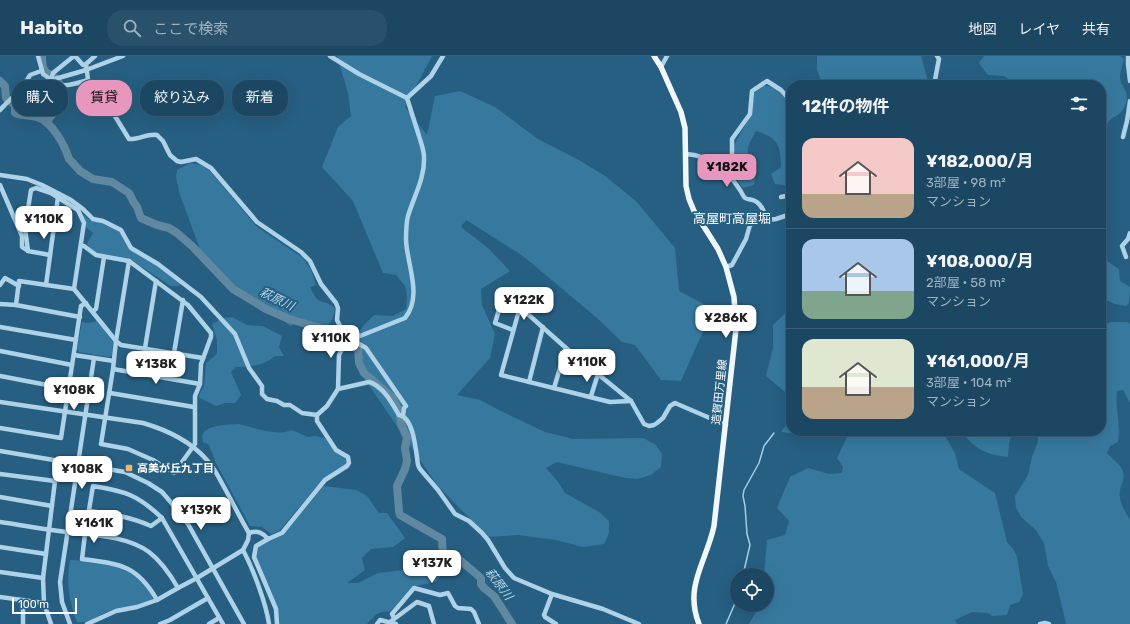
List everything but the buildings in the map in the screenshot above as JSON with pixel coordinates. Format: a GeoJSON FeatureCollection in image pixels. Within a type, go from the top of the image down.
{"type":"FeatureCollection","features":[{"type":"Feature","properties":{"kind":"main road","name":"造賀田万里線"},"geometry":{"type":"LineString","coordinates":[[654,56],[661,67],[684,123],[686,186],[689,200],[718,250],[726,267],[734,297],[736,329],[714,526],[710,543],[694,590],[693,602],[699,624]]}},
{"type":"Feature","properties":{"kind":"street"},"geometry":{"type":"LineString","coordinates":[[38,56],[41,71],[43,74],[52,77],[63,77],[123,56]]}},
{"type":"Feature","properties":{"kind":"street"},"geometry":{"type":"LineString","coordinates":[[45,80],[52,77],[75,56],[86,68],[88,80]]}},
{"type":"Feature","properties":{"kind":"street"},"geometry":{"type":"LineString","coordinates":[[86,68],[94,56]]}},
{"type":"Feature","properties":{"kind":"street"},"geometry":{"type":"LineString","coordinates":[[277,624],[276,609],[254,557],[256,546],[282,533],[324,480],[344,469],[349,463],[348,457],[336,450],[317,421],[317,415],[327,406],[338,389],[339,355],[349,338],[360,336],[405,318],[412,306],[413,297],[406,243],[406,224],[424,169],[424,154],[407,98],[359,74],[330,56]]}},
{"type":"Feature","properties":{"kind":"street"},"geometry":{"type":"LineString","coordinates":[[407,98],[431,76],[442,56]]}},
{"type":"Feature","properties":{"kind":"street"},"geometry":{"type":"LineString","coordinates":[[661,67],[667,56]]}},
{"type":"Feature","properties":{"kind":"street"},"geometry":{"type":"LineString","coordinates":[[935,80],[939,59],[938,56]]}},
{"type":"Feature","properties":{"kind":"street"},"geometry":{"type":"LineString","coordinates":[[1128,56],[1130,81]]}},
{"type":"Feature","properties":{"kind":"street"},"geometry":{"type":"LineString","coordinates":[[27,80],[30,75],[41,71]]}},
{"type":"Feature","properties":{"kind":"street"},"geometry":{"type":"LineString","coordinates":[[52,77],[58,85],[66,86],[76,83]]}},
{"type":"Feature","properties":{"kind":"street"},"geometry":{"type":"LineString","coordinates":[[732,180],[732,139],[750,114],[752,91],[767,81],[781,90],[786,96]]}},
{"type":"Feature","properties":{"kind":"street"},"geometry":{"type":"LineString","coordinates":[[0,110],[12,97]]}},
{"type":"Feature","properties":{"kind":"street"},"geometry":{"type":"LineString","coordinates":[[1123,137],[1130,100]]}},
{"type":"Feature","properties":{"kind":"street"},"geometry":{"type":"LineString","coordinates":[[115,116],[128,138],[135,139],[148,135],[157,135],[163,142],[170,155],[177,161],[181,162],[196,160],[211,168],[257,222],[306,256],[322,284],[336,303],[338,308],[337,320],[340,326],[349,338],[366,348],[406,406],[401,415]]}},
{"type":"Feature","properties":{"kind":"street"},"geometry":{"type":"LineString","coordinates":[[686,154],[696,155],[708,159],[723,171],[741,191],[745,198],[755,201],[760,205],[765,213],[767,221]]}},
{"type":"Feature","properties":{"kind":"street"},"geometry":{"type":"LineString","coordinates":[[0,175],[27,179],[42,184],[71,200],[93,219],[103,221],[121,230],[132,248],[158,264],[201,297],[235,334],[249,368],[262,386],[262,394],[265,397],[284,405],[290,405],[302,413],[317,415]]}},
{"type":"Feature","properties":{"kind":"street"},"geometry":{"type":"LineString","coordinates":[[0,186],[22,236],[22,247],[28,251],[50,255]]}},
{"type":"Feature","properties":{"kind":"street"},"geometry":{"type":"LineString","coordinates":[[28,251],[25,228],[30,190],[36,188],[51,193],[78,210],[84,223],[74,289]]}},
{"type":"Feature","properties":{"kind":"street"},"geometry":{"type":"LineString","coordinates":[[782,197],[786,196]]}},
{"type":"Feature","properties":{"kind":"street"},"geometry":{"type":"LineString","coordinates":[[46,285],[58,197]]}},
{"type":"Feature","properties":{"kind":"street"},"geometry":{"type":"LineString","coordinates":[[726,267],[732,265],[746,239],[750,225],[755,222],[767,221],[786,216]]}},
{"type":"Feature","properties":{"kind":"street"},"geometry":{"type":"LineString","coordinates":[[1126,257],[1122,246],[1128,239],[1130,233]]}},
{"type":"Feature","properties":{"kind":"street"},"geometry":{"type":"LineString","coordinates":[[81,246],[84,246],[96,255],[129,261],[183,300],[210,333],[211,337],[203,358],[200,384],[194,396],[195,444],[174,473],[153,460],[128,449],[102,444],[129,261]]}},
{"type":"Feature","properties":{"kind":"street"},"geometry":{"type":"LineString","coordinates":[[93,311],[96,309],[104,257]]}},
{"type":"Feature","properties":{"kind":"street"},"geometry":{"type":"LineString","coordinates":[[0,285],[2,277],[18,286]]}},
{"type":"Feature","properties":{"kind":"street"},"geometry":{"type":"LineString","coordinates":[[16,305],[20,281],[74,289],[93,311],[116,342],[121,345],[203,358]]}},
{"type":"Feature","properties":{"kind":"street"},"geometry":{"type":"LineString","coordinates":[[145,348],[156,281]]}},
{"type":"Feature","properties":{"kind":"street"},"geometry":{"type":"LineString","coordinates":[[513,330],[495,323],[504,293],[566,348],[631,401],[644,424],[648,426],[657,423],[663,418],[670,406],[675,403],[726,425]]}},
{"type":"Feature","properties":{"kind":"street"},"geometry":{"type":"LineString","coordinates":[[174,353],[183,300]]}},
{"type":"Feature","properties":{"kind":"street"},"geometry":{"type":"LineString","coordinates":[[0,428],[61,438],[81,306],[86,303]]}},
{"type":"Feature","properties":{"kind":"street"},"geometry":{"type":"LineString","coordinates":[[0,304],[16,305],[80,317]]}},
{"type":"Feature","properties":{"kind":"street"},"geometry":{"type":"LineString","coordinates":[[520,307],[501,375],[591,396],[610,402],[631,401]]}},
{"type":"Feature","properties":{"kind":"street"},"geometry":{"type":"LineString","coordinates":[[0,326],[76,340]]}},
{"type":"Feature","properties":{"kind":"street"},"geometry":{"type":"LineString","coordinates":[[529,382],[543,327]]}},
{"type":"Feature","properties":{"kind":"street"},"geometry":{"type":"LineString","coordinates":[[554,388],[566,348]]}},
{"type":"Feature","properties":{"kind":"street"},"geometry":{"type":"LineString","coordinates":[[0,351],[72,364]]}},
{"type":"Feature","properties":{"kind":"street"},"geometry":{"type":"LineString","coordinates":[[74,355],[114,361]]}},
{"type":"Feature","properties":{"kind":"street"},"geometry":{"type":"LineString","coordinates":[[70,624],[62,602],[60,582],[94,358]]}},
{"type":"Feature","properties":{"kind":"street"},"geometry":{"type":"LineString","coordinates":[[113,369],[200,384]]}},
{"type":"Feature","properties":{"kind":"street"},"geometry":{"type":"LineString","coordinates":[[591,396],[598,374]]}},
{"type":"Feature","properties":{"kind":"street"},"geometry":{"type":"LineString","coordinates":[[0,376],[68,389]]}},
{"type":"Feature","properties":{"kind":"street"},"geometry":{"type":"LineString","coordinates":[[338,389],[365,383],[372,383],[390,400],[401,415],[409,422],[420,469],[438,490],[455,514],[469,521],[482,533],[488,540],[504,568],[514,578],[552,594],[603,609],[639,624]]}},
{"type":"Feature","properties":{"kind":"street"},"geometry":{"type":"LineString","coordinates":[[110,393],[194,407]]}},
{"type":"Feature","properties":{"kind":"street"},"geometry":{"type":"LineString","coordinates":[[0,402],[143,423],[162,428],[194,447],[207,459],[217,474],[249,533],[248,540],[243,550],[213,569],[157,600],[137,607],[116,611],[90,623]]}},
{"type":"Feature","properties":{"kind":"street"},"geometry":{"type":"LineString","coordinates":[[0,451],[125,472],[148,483],[162,492],[188,524],[244,624]]}},
{"type":"Feature","properties":{"kind":"street"},"geometry":{"type":"LineString","coordinates":[[0,474],[55,481],[43,578],[44,603],[51,624]]}},
{"type":"Feature","properties":{"kind":"street"},"geometry":{"type":"LineString","coordinates":[[157,600],[143,579],[131,570],[118,564],[82,559],[93,486],[116,490],[134,496],[149,506],[162,518],[222,624]]}},
{"type":"Feature","properties":{"kind":"street"},"geometry":{"type":"LineString","coordinates":[[0,498],[52,506]]}},
{"type":"Feature","properties":{"kind":"street"},"geometry":{"type":"LineString","coordinates":[[90,511],[125,516],[151,526],[162,518]]}},
{"type":"Feature","properties":{"kind":"street"},"geometry":{"type":"LineString","coordinates":[[0,522],[85,534],[132,543],[148,552],[162,563],[178,588]]}},
{"type":"Feature","properties":{"kind":"street"},"geometry":{"type":"LineString","coordinates":[[249,533],[259,532],[264,534],[268,540]]}},
{"type":"Feature","properties":{"kind":"street"},"geometry":{"type":"LineString","coordinates":[[0,547],[46,554]]}},
{"type":"Feature","properties":{"kind":"street"},"geometry":{"type":"LineString","coordinates":[[243,550],[248,559],[268,614],[269,624]]}},
{"type":"Feature","properties":{"kind":"street"},"geometry":{"type":"LineString","coordinates":[[0,572],[43,578]]}},
{"type":"Feature","properties":{"kind":"street"},"geometry":{"type":"LineString","coordinates":[[396,624],[392,620],[392,614],[414,588],[440,595],[448,593],[455,606],[458,608],[471,609],[474,612],[479,624]]}},
{"type":"Feature","properties":{"kind":"street"},"geometry":{"type":"LineString","coordinates":[[552,594],[544,615],[545,618],[556,624]]}},
{"type":"Feature","properties":{"kind":"street"},"geometry":{"type":"LineString","coordinates":[[0,597],[44,603]]}},
{"type":"Feature","properties":{"kind":"street"},"geometry":{"type":"LineString","coordinates":[[160,624],[170,620],[208,598]]}},
{"type":"Feature","properties":{"kind":"street"},"geometry":{"type":"LineString","coordinates":[[23,601],[23,624]]}},
{"type":"Feature","properties":{"kind":"street"},"geometry":{"type":"LineString","coordinates":[[377,624],[380,620],[392,620],[417,602],[429,606],[434,624]]}},
{"type":"Feature","properties":{"kind":"street"},"geometry":{"type":"LineString","coordinates":[[209,624],[219,618]]}},
{"type":"Feature","properties":{"kind":"street"},"geometry":{"type":"LineString","coordinates":[[1040,624],[1050,624]]}},
{"type":"Feature","properties":{"kind":"shaded area"},"geometry":{"type":"Polygon","coordinates":[[[337,56],[432,56],[405,107],[427,135],[435,96],[460,91],[495,107],[538,139],[579,160],[605,176],[636,201],[675,248],[679,291],[713,309],[681,381],[661,380],[635,345],[622,342],[597,318],[523,256],[466,220],[461,227],[488,248],[510,271],[481,289],[482,305],[495,334],[490,358],[457,395],[480,400],[545,432],[573,439],[643,438],[656,445],[662,454],[661,467],[651,475],[638,479],[625,478],[557,462],[546,468],[559,483],[565,493],[599,512],[609,521],[609,533],[604,544],[583,547],[556,540],[518,535],[488,537],[437,485],[364,378],[355,349],[359,332],[374,315],[393,316],[406,309],[407,296],[405,286],[396,275],[383,273],[353,201],[322,167],[338,127],[351,116],[348,93],[337,56]]]}},
{"type":"Feature","properties":{"kind":"shaded area"},"geometry":{"type":"Polygon","coordinates":[[[817,56],[921,56],[928,80],[821,80],[817,70],[817,56]]]}},
{"type":"Feature","properties":{"kind":"shaded area"},"geometry":{"type":"Polygon","coordinates":[[[984,56],[1120,56],[1124,59],[1120,80],[1126,92],[1126,103],[1120,113],[1110,120],[1106,128],[1106,80],[1009,80],[1004,76],[988,75],[979,63],[984,56]]]}},
{"type":"Feature","properties":{"kind":"shaded area"},"geometry":{"type":"Polygon","coordinates":[[[764,85],[779,91],[786,98],[786,185],[775,184],[771,174],[781,167],[780,153],[777,143],[769,136],[756,131],[748,147],[748,156],[756,173],[754,185],[743,188],[733,176],[734,145],[751,115],[754,93],[764,85]]]}},
{"type":"Feature","properties":{"kind":"shaded area"},"geometry":{"type":"Polygon","coordinates":[[[190,163],[201,165],[210,171],[257,227],[303,258],[311,270],[316,285],[310,287],[316,298],[335,308],[332,319],[328,325],[318,331],[295,324],[290,326],[267,308],[225,285],[211,262],[200,261],[200,249],[180,195],[176,177],[177,170],[190,163]]]}},
{"type":"Feature","properties":{"kind":"shaded area"},"geometry":{"type":"Polygon","coordinates":[[[83,214],[91,221],[102,221],[120,230],[129,248],[163,269],[179,281],[180,286],[171,286],[131,260],[96,253],[87,244],[93,233],[86,227],[83,214]]]}},
{"type":"Feature","properties":{"kind":"shaded area"},"geometry":{"type":"Polygon","coordinates":[[[1106,260],[1119,269],[1120,281],[1130,287],[1129,303],[1126,306],[1106,300],[1106,260]]]}},
{"type":"Feature","properties":{"kind":"shaded area"},"geometry":{"type":"Polygon","coordinates":[[[786,313],[786,393],[766,376],[773,348],[773,325],[786,313]]]}},
{"type":"Feature","properties":{"kind":"shaded area"},"geometry":{"type":"Polygon","coordinates":[[[232,317],[247,325],[263,326],[282,336],[279,347],[284,356],[275,356],[266,362],[256,365],[236,367],[231,372],[241,395],[235,403],[225,403],[216,406],[198,397],[204,386],[206,363],[217,354],[217,340],[212,324],[223,318],[232,317]]]}},
{"type":"Feature","properties":{"kind":"shaded area"},"geometry":{"type":"Polygon","coordinates":[[[97,321],[113,342],[112,356],[108,357],[79,352],[77,349],[82,322],[88,323],[97,321]]]}},
{"type":"Feature","properties":{"kind":"shaded area"},"geometry":{"type":"Polygon","coordinates":[[[1111,322],[1128,322],[1130,324],[1130,403],[1123,390],[1117,391],[1119,436],[1118,442],[1110,446],[1107,453],[1122,469],[1124,477],[1120,490],[1120,498],[1130,519],[1130,624],[1066,624],[1056,582],[1048,566],[1044,543],[1036,530],[1022,518],[1016,508],[1015,496],[1028,475],[1032,457],[1038,442],[1037,436],[1106,436],[1106,324],[1111,322]]]}},
{"type":"Feature","properties":{"kind":"shaded area"},"geometry":{"type":"Polygon","coordinates":[[[239,424],[259,430],[279,433],[292,430],[308,437],[315,436],[325,438],[335,452],[345,457],[347,461],[346,465],[323,479],[279,531],[271,534],[262,527],[250,526],[215,461],[209,445],[203,442],[202,436],[209,429],[221,425],[239,424]]]}},
{"type":"Feature","properties":{"kind":"shaded area"},"geometry":{"type":"Polygon","coordinates":[[[786,425],[786,433],[781,432],[786,425]]]}},
{"type":"Feature","properties":{"kind":"shaded area"},"geometry":{"type":"Polygon","coordinates":[[[848,436],[945,436],[955,453],[959,469],[995,493],[1007,542],[1014,550],[1017,557],[1023,594],[1019,602],[1010,605],[1007,615],[992,616],[988,613],[972,612],[955,620],[957,624],[749,624],[756,612],[774,612],[774,568],[765,568],[767,540],[785,535],[789,521],[777,508],[790,477],[808,468],[829,474],[842,473],[843,467],[837,458],[848,436]]]}},
{"type":"Feature","properties":{"kind":"shaded area"},"geometry":{"type":"Polygon","coordinates":[[[965,436],[1011,436],[1009,443],[1008,457],[988,453],[976,447],[965,436]]]}},
{"type":"Feature","properties":{"kind":"shaded area"},"geometry":{"type":"Polygon","coordinates":[[[324,486],[356,490],[367,496],[379,513],[387,513],[405,538],[393,547],[371,549],[362,558],[365,570],[347,583],[358,583],[378,573],[404,570],[429,563],[443,556],[454,556],[462,563],[453,571],[444,572],[436,582],[412,587],[390,612],[380,613],[367,624],[278,624],[275,609],[254,557],[259,544],[282,536],[324,486]]]}},
{"type":"Feature","properties":{"kind":"shaded area"},"geometry":{"type":"Polygon","coordinates":[[[70,560],[106,564],[130,572],[140,579],[148,588],[153,599],[142,604],[112,610],[88,621],[77,622],[69,591],[68,576],[70,560]]]}},
{"type":"Feature","properties":{"kind":"waterway","name":"萩原川"},"geometry":{"type":"LineString","coordinates":[[42,56],[42,64],[44,69],[47,73],[56,78],[60,85],[62,94],[60,105],[47,123]]}},
{"type":"Feature","properties":{"kind":"waterway","name":"萩原川"},"geometry":{"type":"LineString","coordinates":[[0,81],[5,86],[6,98],[15,105],[15,113],[37,117],[48,123],[61,141],[69,159],[80,171],[93,179],[112,182],[129,193],[141,218],[157,225],[169,228],[177,233],[192,246],[233,289],[266,309],[289,319],[331,331],[344,337],[358,347],[359,363],[364,373],[392,397],[400,413],[401,424],[407,438],[405,448],[407,461],[397,486],[400,515],[442,539],[443,556],[454,555],[481,578],[481,584],[494,596],[512,624]]}},
{"type":"Feature","properties":{"kind":"waterway"},"geometry":{"type":"LineString","coordinates":[[745,568],[750,545],[747,534],[743,496],[744,490],[759,463],[764,446],[774,433]]}},
{"type":"Feature","properties":{"kind":"waterway"},"geometry":{"type":"LineString","coordinates":[[726,624],[731,612]]}},
{"type":"Feature","properties":{"kind":"place","name":"高美が丘九丁目"},"geometry":{"type":"Point","coordinates":[129,468]}},
{"type":"Feature","properties":{"kind":"district","name":"高屋町高屋堀"},"geometry":{"type":"Point","coordinates":[732,218]}}]}
